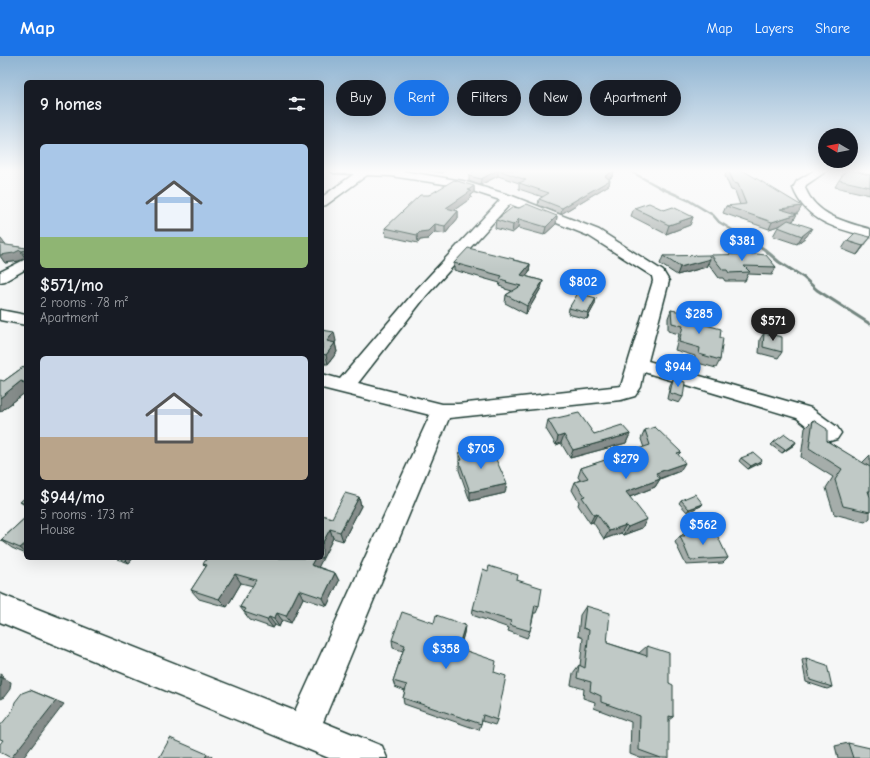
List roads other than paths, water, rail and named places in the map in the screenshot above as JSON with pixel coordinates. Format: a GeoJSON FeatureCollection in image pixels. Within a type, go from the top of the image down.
{"type":"FeatureCollection","features":[{"type":"Feature","properties":{"kind":"street"},"geometry":{"type":"LineString","coordinates":[[345,386],[426,288],[504,203]]}},
{"type":"Feature","properties":{"kind":"street"},"geometry":{"type":"LineString","coordinates":[[324,381],[442,411],[458,411],[628,391],[631,387],[638,364],[660,281],[658,274],[594,232],[518,203]]}},
{"type":"Feature","properties":{"kind":"street"},"geometry":{"type":"LineString","coordinates":[[807,203],[815,211],[826,218],[870,233]]}},
{"type":"Feature","properties":{"kind":"street"},"geometry":{"type":"LineString","coordinates":[[0,278],[24,264]]}},
{"type":"Feature","properties":{"kind":"street"},"geometry":{"type":"LineString","coordinates":[[0,315],[24,320]]}},
{"type":"Feature","properties":{"kind":"street"},"geometry":{"type":"LineString","coordinates":[[638,364],[804,413],[830,434]]}},
{"type":"Feature","properties":{"kind":"street"},"geometry":{"type":"LineString","coordinates":[[303,730],[442,411]]}},
{"type":"Feature","properties":{"kind":"street"},"geometry":{"type":"LineString","coordinates":[[0,608],[370,758]]}},
{"type":"Feature","properties":{"kind":"waterway"},"geometry":{"type":"LineString","coordinates":[[693,203],[713,215],[719,222],[751,241]]}},
{"type":"Feature","properties":{"kind":"waterway"},"geometry":{"type":"LineString","coordinates":[[749,240],[803,277],[817,290],[870,324]]}}]}
